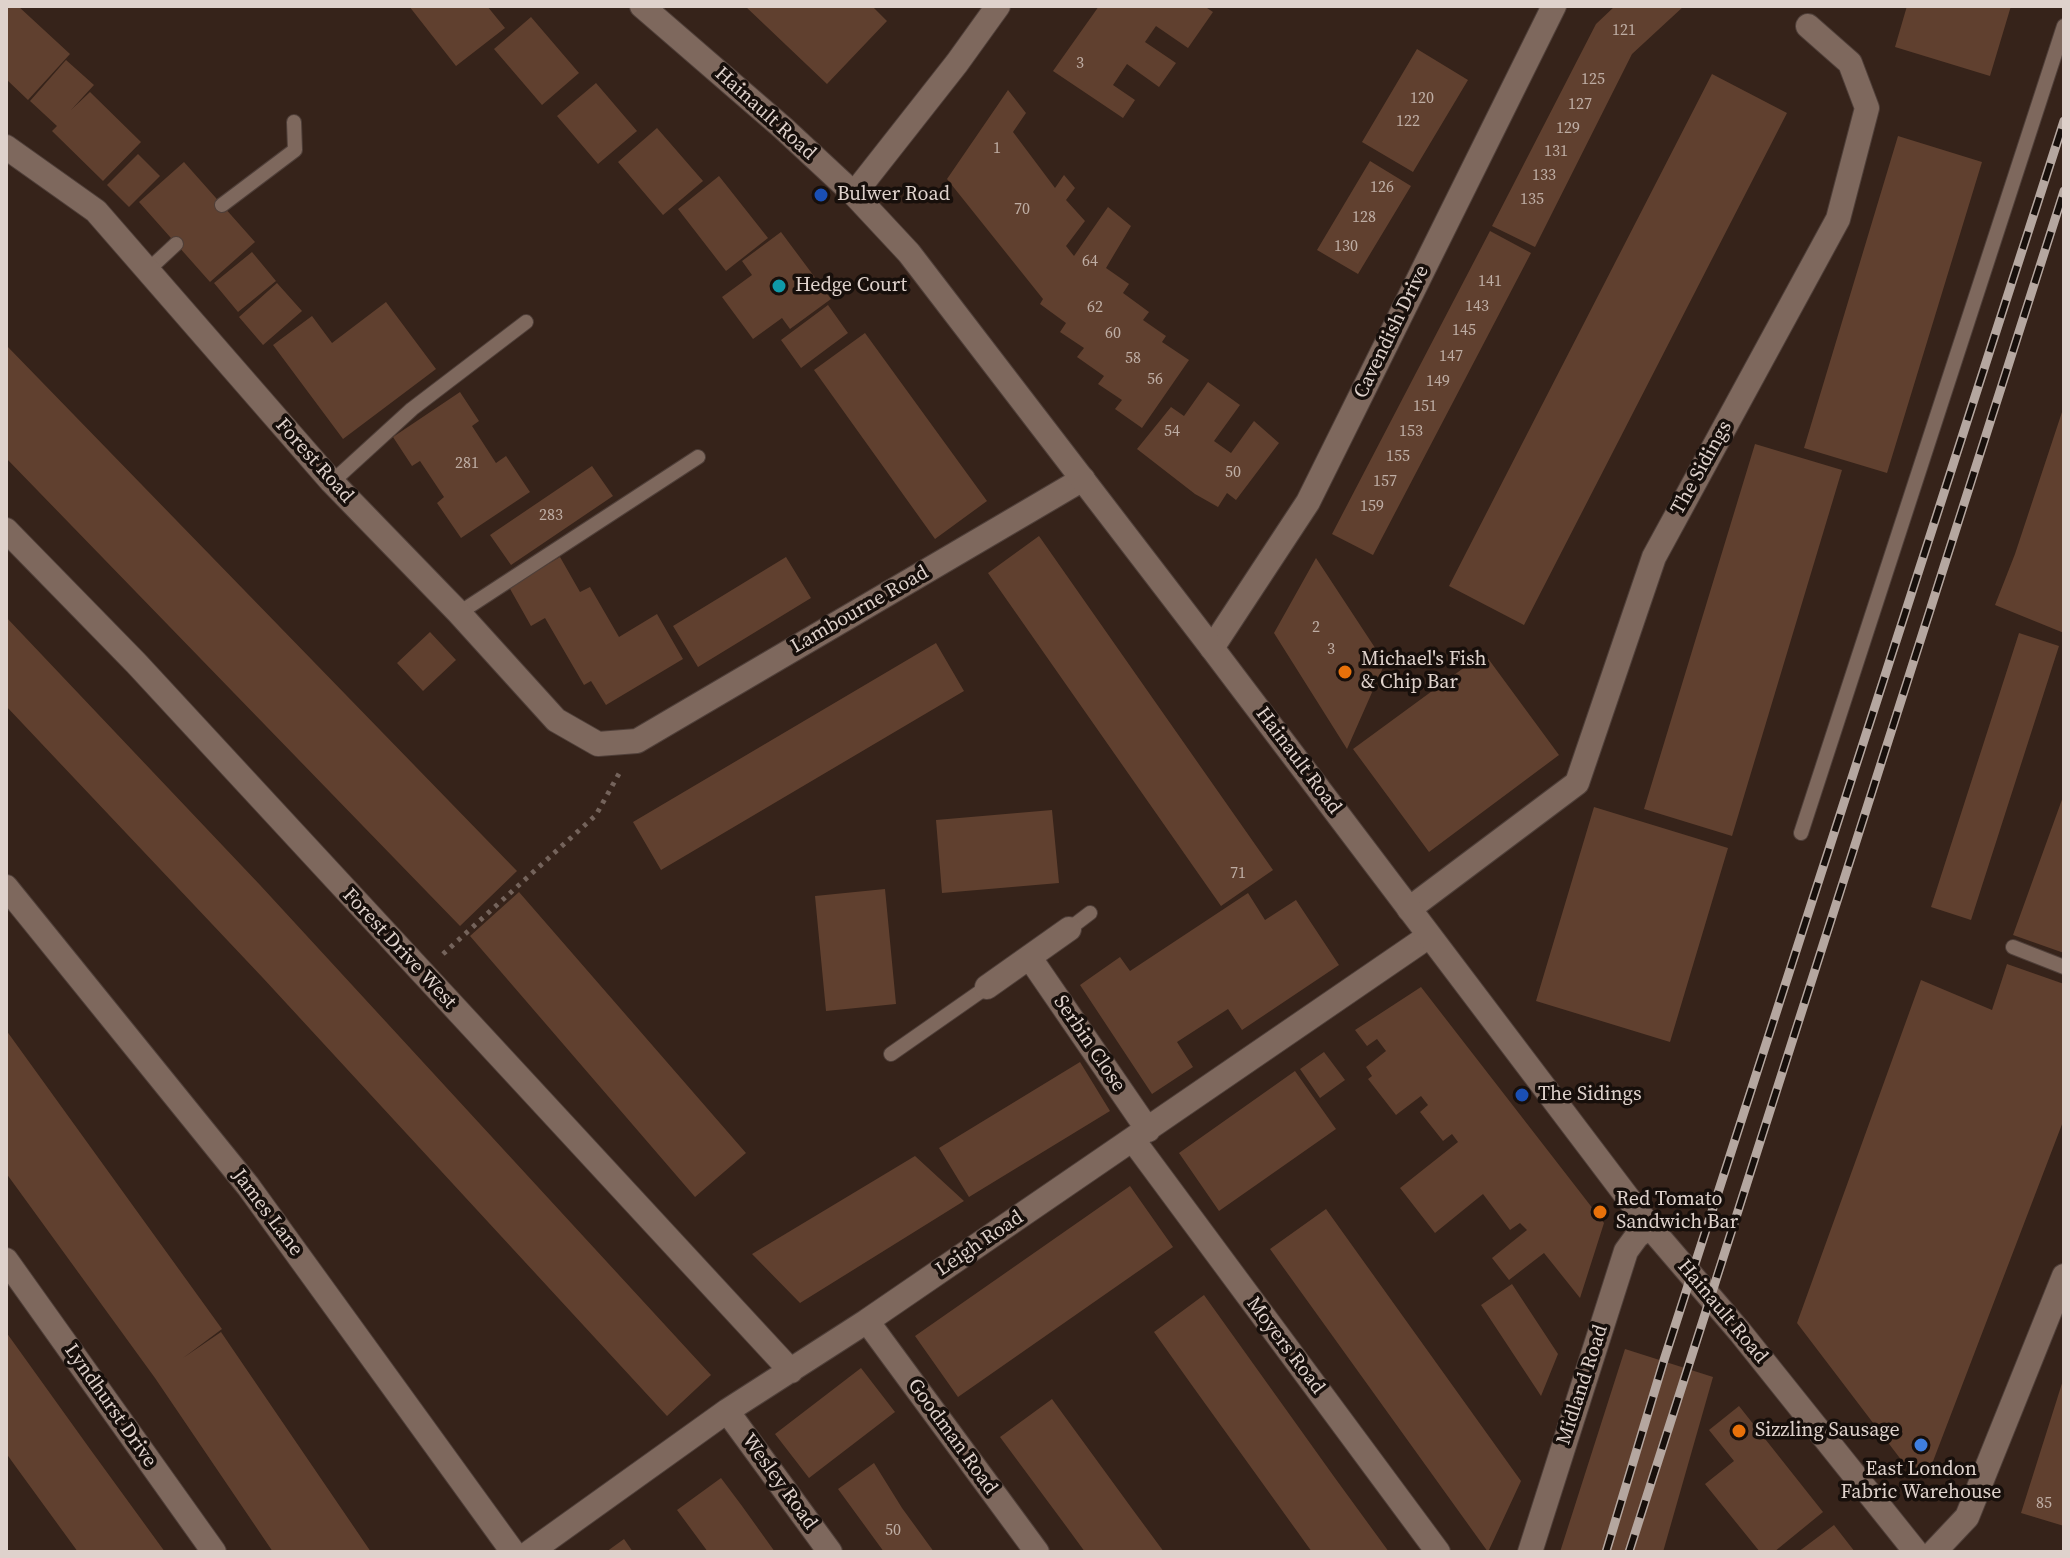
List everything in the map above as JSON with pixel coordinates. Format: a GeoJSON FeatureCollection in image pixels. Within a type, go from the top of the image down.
{"type":"FeatureCollection","features":[{"type":"Feature","properties":{"kind":"street","name":"Hainault Road"},"geometry":{"type":"LineString","coordinates":[[642,6],[783,128],[854,194],[909,253],[1650,1227],[1740,1332],[1916,1552]]}},
{"type":"Feature","properties":{"kind":"street"},"geometry":{"type":"LineString","coordinates":[[854,194],[998,6]]}},
{"type":"Feature","properties":{"kind":"street","name":"Cavendish Drive"},"geometry":{"type":"LineString","coordinates":[[1212,648],[1308,502],[1554,6]]}},
{"type":"Feature","properties":{"kind":"street","name":"The Sidings"},"geometry":{"type":"LineString","coordinates":[[1409,909],[1577,783],[1654,557],[1838,219],[1867,108],[1850,63],[1808,26]]}},
{"type":"Feature","properties":{"kind":"street","name":"Forest Road"},"geometry":{"type":"LineString","coordinates":[[6,147],[96,211],[332,482],[459,613],[556,720],[598,744],[637,741]]}},
{"type":"Feature","properties":{"kind":"street","name":"Lambourne Road"},"geometry":{"type":"LineString","coordinates":[[637,741],[1083,479]]}},
{"type":"Feature","properties":{"kind":"street","name":"Forest Drive West"},"geometry":{"type":"LineString","coordinates":[[6,530],[136,663],[791,1371]]}},
{"type":"Feature","properties":{"kind":"street","name":"James Lane"},"geometry":{"type":"LineString","coordinates":[[6,887],[248,1186],[513,1552]]}},
{"type":"Feature","properties":{"kind":"street"},"geometry":{"type":"LineString","coordinates":[[987,987],[1069,929]]}},
{"type":"Feature","properties":{"kind":"street","name":"Leigh Road"},"geometry":{"type":"LineString","coordinates":[[530,1552],[727,1411],[867,1321],[1429,936]]}},
{"type":"Feature","properties":{"kind":"street","name":"Serbin Close"},"geometry":{"type":"LineString","coordinates":[[1030,958],[1140,1135]]}},
{"type":"Feature","properties":{"kind":"street","name":"Moyers Road"},"geometry":{"type":"LineString","coordinates":[[1140,1135],[1438,1552]]}},
{"type":"Feature","properties":{"kind":"street","name":"Midland Road"},"geometry":{"type":"LineString","coordinates":[[1530,1552],[1626,1251],[1637,1236],[1650,1227]]}},
{"type":"Feature","properties":{"kind":"street","name":"Lyndhurst Drive"},"geometry":{"type":"LineString","coordinates":[[6,1260],[214,1552]]}},
{"type":"Feature","properties":{"kind":"street"},"geometry":{"type":"LineString","coordinates":[[1934,1552],[1967,1517],[2064,1276]]}},
{"type":"Feature","properties":{"kind":"street","name":"Goodman Road"},"geometry":{"type":"LineString","coordinates":[[867,1321],[1037,1552]]}},
{"type":"Feature","properties":{"kind":"street","name":"Wesley Road"},"geometry":{"type":"LineString","coordinates":[[727,1411],[830,1552]]}},
{"type":"Feature","properties":{"kind":"lane"},"geometry":{"type":"LineString","coordinates":[[1801,833],[2064,26]]}},
{"type":"Feature","properties":{"kind":"lane"},"geometry":{"type":"LineString","coordinates":[[222,205],[295,150],[294,122]]}},
{"type":"Feature","properties":{"kind":"lane"},"geometry":{"type":"LineString","coordinates":[[147,271],[176,244]]}},
{"type":"Feature","properties":{"kind":"lane"},"geometry":{"type":"LineString","coordinates":[[332,482],[412,409],[526,322]]}},
{"type":"Feature","properties":{"kind":"lane"},"geometry":{"type":"LineString","coordinates":[[459,613],[698,457]]}},
{"type":"Feature","properties":{"kind":"lane"},"geometry":{"type":"LineString","coordinates":[[1069,929],[1090,913]]}},
{"type":"Feature","properties":{"kind":"lane"},"geometry":{"type":"LineString","coordinates":[[2013,947],[2064,967]]}},
{"type":"Feature","properties":{"kind":"lane"},"geometry":{"type":"LineString","coordinates":[[891,1054],[987,987]]}},
{"type":"Feature","properties":{"kind":"path"},"geometry":{"type":"LineString","coordinates":[[445,952],[596,815],[637,741]]}},
{"type":"Feature","properties":{"kind":"building"},"geometry":{"type":"Polygon","coordinates":[[[7,6],[18,6],[70,54],[28,100],[6,79],[7,6]]]}},
{"type":"Feature","properties":{"kind":"building"},"geometry":{"type":"Polygon","coordinates":[[[409,6],[487,6],[505,28],[456,66],[409,6]]]}},
{"type":"Feature","properties":{"kind":"building"},"geometry":{"type":"Polygon","coordinates":[[[745,6],[872,6],[887,21],[827,84],[745,6]]]}},
{"type":"Feature","properties":{"kind":"building"},"geometry":{"type":"Polygon","coordinates":[[[1099,6],[1204,6],[1213,12],[1188,48],[1156,26],[1145,42],[1176,63],[1159,87],[1127,64],[1113,85],[1135,100],[1123,118],[1053,71],[1099,6]]]}},
{"type":"Feature","properties":{"kind":"building"},"geometry":{"type":"Polygon","coordinates":[[[1615,6],[1684,6],[1632,54],[1535,247],[1492,226],[1596,24],[1615,6]]]}},
{"type":"Feature","properties":{"kind":"building"},"geometry":{"type":"Polygon","coordinates":[[[1907,6],[2011,6],[1990,76],[1895,47],[1907,6]]]}},
{"type":"Feature","properties":{"kind":"building"},"geometry":{"type":"Polygon","coordinates":[[[531,17],[579,73],[542,105],[494,49],[531,17]]]}},
{"type":"Feature","properties":{"kind":"building"},"geometry":{"type":"Polygon","coordinates":[[[1417,49],[1468,80],[1413,172],[1362,142],[1417,49]]]}},
{"type":"Feature","properties":{"kind":"building"},"geometry":{"type":"Polygon","coordinates":[[[66,60],[94,85],[71,110],[90,92],[141,142],[103,181],[52,131],[57,126],[30,101],[66,60]]]}},
{"type":"Feature","properties":{"kind":"building"},"geometry":{"type":"Polygon","coordinates":[[[1712,74],[1787,113],[1524,625],[1449,586],[1712,74]]]}},
{"type":"Feature","properties":{"kind":"building"},"geometry":{"type":"Polygon","coordinates":[[[596,83],[637,131],[598,164],[557,116],[596,83]]]}},
{"type":"Feature","properties":{"kind":"building"},"geometry":{"type":"Polygon","coordinates":[[[1008,90],[1026,113],[1013,132],[1055,188],[1064,175],[1075,188],[1066,200],[1085,221],[1066,246],[1074,256],[1108,207],[1131,226],[1106,268],[1129,284],[1123,293],[1149,312],[1143,320],[1166,336],[1162,342],[1189,360],[1142,428],[1115,409],[1122,400],[1098,384],[1104,376],[1077,357],[1084,348],[1060,332],[1066,323],[1040,304],[1043,299],[947,179],[1008,90]]]}},
{"type":"Feature","properties":{"kind":"building"},"geometry":{"type":"Polygon","coordinates":[[[657,128],[703,181],[663,215],[618,162],[657,128]]]}},
{"type":"Feature","properties":{"kind":"building"},"geometry":{"type":"Polygon","coordinates":[[[1898,136],[1982,162],[1887,473],[1804,448],[1898,136]]]}},
{"type":"Feature","properties":{"kind":"building"},"geometry":{"type":"Polygon","coordinates":[[[138,154],[160,176],[129,207],[107,185],[138,154]]]}},
{"type":"Feature","properties":{"kind":"building"},"geometry":{"type":"Polygon","coordinates":[[[1370,161],[1411,186],[1358,274],[1317,250],[1370,161]]]}},
{"type":"Feature","properties":{"kind":"building"},"geometry":{"type":"Polygon","coordinates":[[[184,162],[255,242],[210,282],[139,202],[184,162]]]}},
{"type":"Feature","properties":{"kind":"building"},"geometry":{"type":"Polygon","coordinates":[[[719,176],[768,238],[726,271],[678,209],[719,176]]]}},
{"type":"Feature","properties":{"kind":"building"},"geometry":{"type":"Polygon","coordinates":[[[1490,231],[1531,253],[1373,555],[1332,534],[1490,231]]]}},
{"type":"Feature","properties":{"kind":"building","name":"Hedge Court"},"geometry":{"type":"Polygon","coordinates":[[[781,232],[831,299],[790,329],[782,318],[753,339],[722,297],[752,275],[742,261],[781,232]]]}},
{"type":"Feature","properties":{"kind":"building"},"geometry":{"type":"Polygon","coordinates":[[[252,252],[276,281],[238,312],[214,283],[252,252]]]}},
{"type":"Feature","properties":{"kind":"building"},"geometry":{"type":"Polygon","coordinates":[[[277,283],[302,311],[263,345],[239,317],[277,283]]]}},
{"type":"Feature","properties":{"kind":"building"},"geometry":{"type":"Polygon","coordinates":[[[386,302],[436,369],[343,439],[273,345],[312,316],[332,343],[386,302]]]}},
{"type":"Feature","properties":{"kind":"building"},"geometry":{"type":"Polygon","coordinates":[[[828,305],[848,333],[801,368],[781,340],[828,305]]]}},
{"type":"Feature","properties":{"kind":"building"},"geometry":{"type":"Polygon","coordinates":[[[865,333],[987,501],[935,539],[814,370],[865,333]]]}},
{"type":"Feature","properties":{"kind":"building"},"geometry":{"type":"Polygon","coordinates":[[[6,345],[517,871],[460,926],[6,458],[6,345]]]}},
{"type":"Feature","properties":{"kind":"building"},"geometry":{"type":"Polygon","coordinates":[[[1208,382],[1240,405],[1214,441],[1231,453],[1254,421],[1279,443],[1236,500],[1227,493],[1218,507],[1195,494],[1137,449],[1171,407],[1184,416],[1208,382]]]}},
{"type":"Feature","properties":{"kind":"building"},"geometry":{"type":"Polygon","coordinates":[[[460,392],[479,421],[472,426],[496,463],[506,456],[530,492],[461,538],[437,503],[444,497],[420,461],[412,466],[393,437],[460,392]]]}},
{"type":"Feature","properties":{"kind":"building"},"geometry":{"type":"Polygon","coordinates":[[[2064,406],[2064,633],[1995,605],[2064,406]]]}},
{"type":"Feature","properties":{"kind":"building"},"geometry":{"type":"Polygon","coordinates":[[[1755,444],[1842,470],[1732,836],[1644,809],[1755,444]]]}},
{"type":"Feature","properties":{"kind":"building"},"geometry":{"type":"Polygon","coordinates":[[[592,466],[613,496],[511,565],[490,535],[592,466]]]}},
{"type":"Feature","properties":{"kind":"building"},"geometry":{"type":"Polygon","coordinates":[[[1039,536],[1273,870],[1221,906],[988,573],[1039,536]]]}},
{"type":"Feature","properties":{"kind":"building"},"geometry":{"type":"Polygon","coordinates":[[[560,557],[580,592],[590,587],[619,637],[657,614],[683,659],[606,705],[591,681],[584,685],[545,618],[531,626],[509,587],[560,557]]]}},
{"type":"Feature","properties":{"kind":"building"},"geometry":{"type":"Polygon","coordinates":[[[786,557],[811,598],[698,667],[673,626],[786,557]]]}},
{"type":"Feature","properties":{"kind":"building"},"geometry":{"type":"Polygon","coordinates":[[[1316,558],[1385,663],[1347,749],[1274,633],[1316,558]]]}},
{"type":"Feature","properties":{"kind":"building"},"geometry":{"type":"Polygon","coordinates":[[[6,617],[260,885],[711,1375],[667,1416],[263,978],[6,706],[6,617]]]}},
{"type":"Feature","properties":{"kind":"building"},"geometry":{"type":"Polygon","coordinates":[[[430,632],[456,660],[423,691],[397,663],[430,632]]]}},
{"type":"Feature","properties":{"kind":"building"},"geometry":{"type":"Polygon","coordinates":[[[2019,633],[2059,646],[1971,920],[1931,907],[2019,633]]]}},
{"type":"Feature","properties":{"kind":"building"},"geometry":{"type":"Polygon","coordinates":[[[936,643],[964,691],[661,870],[633,822],[936,643]]]}},
{"type":"Feature","properties":{"kind":"building"},"geometry":{"type":"Polygon","coordinates":[[[1484,653],[1559,755],[1429,852],[1353,749],[1484,653]]]}},
{"type":"Feature","properties":{"kind":"building"},"geometry":{"type":"Polygon","coordinates":[[[2064,794],[2064,953],[2013,935],[2064,794]]]}},
{"type":"Feature","properties":{"kind":"building"},"geometry":{"type":"Polygon","coordinates":[[[1594,807],[1728,848],[1670,1042],[1536,1001],[1594,807]]]}},
{"type":"Feature","properties":{"kind":"building"},"geometry":{"type":"Polygon","coordinates":[[[1052,810],[1059,883],[942,893],[936,820],[1052,810]]]}},
{"type":"Feature","properties":{"kind":"building"},"geometry":{"type":"Polygon","coordinates":[[[885,889],[896,1004],[826,1011],[815,896],[885,889]]]}},
{"type":"Feature","properties":{"kind":"building"},"geometry":{"type":"Polygon","coordinates":[[[519,892],[746,1153],[695,1197],[470,936],[519,892]]]}},
{"type":"Feature","properties":{"kind":"building"},"geometry":{"type":"Polygon","coordinates":[[[1248,893],[1265,920],[1296,900],[1339,965],[1242,1030],[1228,1009],[1177,1042],[1193,1067],[1152,1094],[1080,985],[1120,957],[1130,971],[1248,893]]]}},
{"type":"Feature","properties":{"kind":"building"},"geometry":{"type":"Polygon","coordinates":[[[2007,964],[2064,984],[2064,1119],[1927,1477],[1915,1478],[1797,1323],[1921,980],[1992,1010],[2007,964]]]}},
{"type":"Feature","properties":{"kind":"building"},"geometry":{"type":"Polygon","coordinates":[[[1421,987],[1604,1223],[1580,1298],[1544,1253],[1509,1280],[1492,1258],[1527,1230],[1520,1223],[1510,1230],[1483,1194],[1435,1233],[1400,1188],[1458,1142],[1452,1134],[1443,1141],[1420,1112],[1428,1105],[1421,1096],[1396,1115],[1368,1079],[1372,1076],[1366,1067],[1386,1051],[1377,1039],[1367,1046],[1355,1030],[1421,987]]]}},
{"type":"Feature","properties":{"kind":"building"},"geometry":{"type":"Polygon","coordinates":[[[6,1030],[222,1329],[183,1358],[221,1332],[371,1552],[273,1552],[155,1378],[6,1173],[6,1030]]]}},
{"type":"Feature","properties":{"kind":"building"},"geometry":{"type":"Polygon","coordinates":[[[1324,1052],[1345,1080],[1320,1098],[1300,1069],[1324,1052]]]}},
{"type":"Feature","properties":{"kind":"building"},"geometry":{"type":"Polygon","coordinates":[[[1080,1062],[1110,1111],[969,1197],[939,1148],[1080,1062]]]}},
{"type":"Feature","properties":{"kind":"building"},"geometry":{"type":"Polygon","coordinates":[[[1295,1071],[1336,1129],[1219,1211],[1179,1153],[1295,1071]]]}},
{"type":"Feature","properties":{"kind":"building"},"geometry":{"type":"Polygon","coordinates":[[[915,1156],[964,1201],[800,1303],[752,1254],[915,1156]]]}},
{"type":"Feature","properties":{"kind":"building"},"geometry":{"type":"Polygon","coordinates":[[[1130,1186],[1173,1247],[958,1397],[915,1336],[1130,1186]]]}},
{"type":"Feature","properties":{"kind":"building"},"geometry":{"type":"Polygon","coordinates":[[[1326,1209],[1521,1481],[1488,1552],[1270,1249],[1326,1209]]]}},
{"type":"Feature","properties":{"kind":"building"},"geometry":{"type":"Polygon","coordinates":[[[1512,1284],[1558,1354],[1541,1396],[1481,1305],[1512,1284]]]}},
{"type":"Feature","properties":{"kind":"building"},"geometry":{"type":"Polygon","coordinates":[[[1204,1295],[1389,1552],[1312,1552],[1191,1384],[1154,1332],[1204,1295]]]}},
{"type":"Feature","properties":{"kind":"building"},"geometry":{"type":"Polygon","coordinates":[[[6,1332],[165,1552],[78,1552],[16,1467],[6,1453],[6,1332]]]}},
{"type":"Feature","properties":{"kind":"building"},"geometry":{"type":"Polygon","coordinates":[[[1625,1349],[1713,1377],[1663,1552],[1560,1552],[1625,1349]]]}},
{"type":"Feature","properties":{"kind":"building"},"geometry":{"type":"Polygon","coordinates":[[[861,1368],[895,1412],[809,1478],[775,1434],[861,1368]]]}},
{"type":"Feature","properties":{"kind":"building"},"geometry":{"type":"Polygon","coordinates":[[[2064,1377],[2064,1526],[2021,1513],[2064,1377]]]}},
{"type":"Feature","properties":{"kind":"building"},"geometry":{"type":"Polygon","coordinates":[[[1052,1399],[1164,1552],[1085,1552],[1000,1437],[1052,1399]]]}},
{"type":"Feature","properties":{"kind":"building"},"geometry":{"type":"Polygon","coordinates":[[[1739,1406],[1823,1512],[1774,1552],[1760,1552],[1705,1484],[1734,1461],[1709,1430],[1739,1406]]]}},
{"type":"Feature","properties":{"kind":"building"},"geometry":{"type":"Polygon","coordinates":[[[874,1463],[934,1552],[884,1552],[838,1489],[874,1463]]]}},
{"type":"Feature","properties":{"kind":"building"},"geometry":{"type":"Polygon","coordinates":[[[721,1478],[775,1552],[708,1552],[677,1510],[721,1478]]]}},
{"type":"Feature","properties":{"kind":"building"},"geometry":{"type":"Polygon","coordinates":[[[1834,1525],[1855,1552],[1798,1552],[1834,1525]]]}},
{"type":"Feature","properties":{"kind":"building"},"geometry":{"type":"Polygon","coordinates":[[[624,1539],[633,1552],[606,1552],[624,1539]]]}},
{"type":"Feature","properties":{"kind":"railway"},"geometry":{"type":"LineString","coordinates":[[1606,1552],[1664,1360],[2064,121]]}},
{"type":"Feature","properties":{"kind":"railway"},"geometry":{"type":"LineString","coordinates":[[1629,1552],[2064,191]]}},
{"type":"Feature","properties":{"kind":"place","name":"Bulwer Road"},"geometry":{"type":"Point","coordinates":[821,195]}},
{"type":"Feature","properties":{"kind":"place","name":"Hedge Court"},"geometry":{"type":"Point","coordinates":[779,286]}},
{"type":"Feature","properties":{"kind":"place","name":"Michael's Fish & Chip Bar"},"geometry":{"type":"Point","coordinates":[1345,672]}},
{"type":"Feature","properties":{"kind":"place","name":"The Sidings"},"geometry":{"type":"Point","coordinates":[1522,1095]}},
{"type":"Feature","properties":{"kind":"place","name":"Red Tomato Sandwich Bar"},"geometry":{"type":"Point","coordinates":[1600,1212]}},
{"type":"Feature","properties":{"kind":"place","name":"Sizzling Sausage"},"geometry":{"type":"Point","coordinates":[1739,1431]}},
{"type":"Feature","properties":{"kind":"place","name":"East London Fabric Warehouse"},"geometry":{"type":"Point","coordinates":[1921,1445]}}]}
